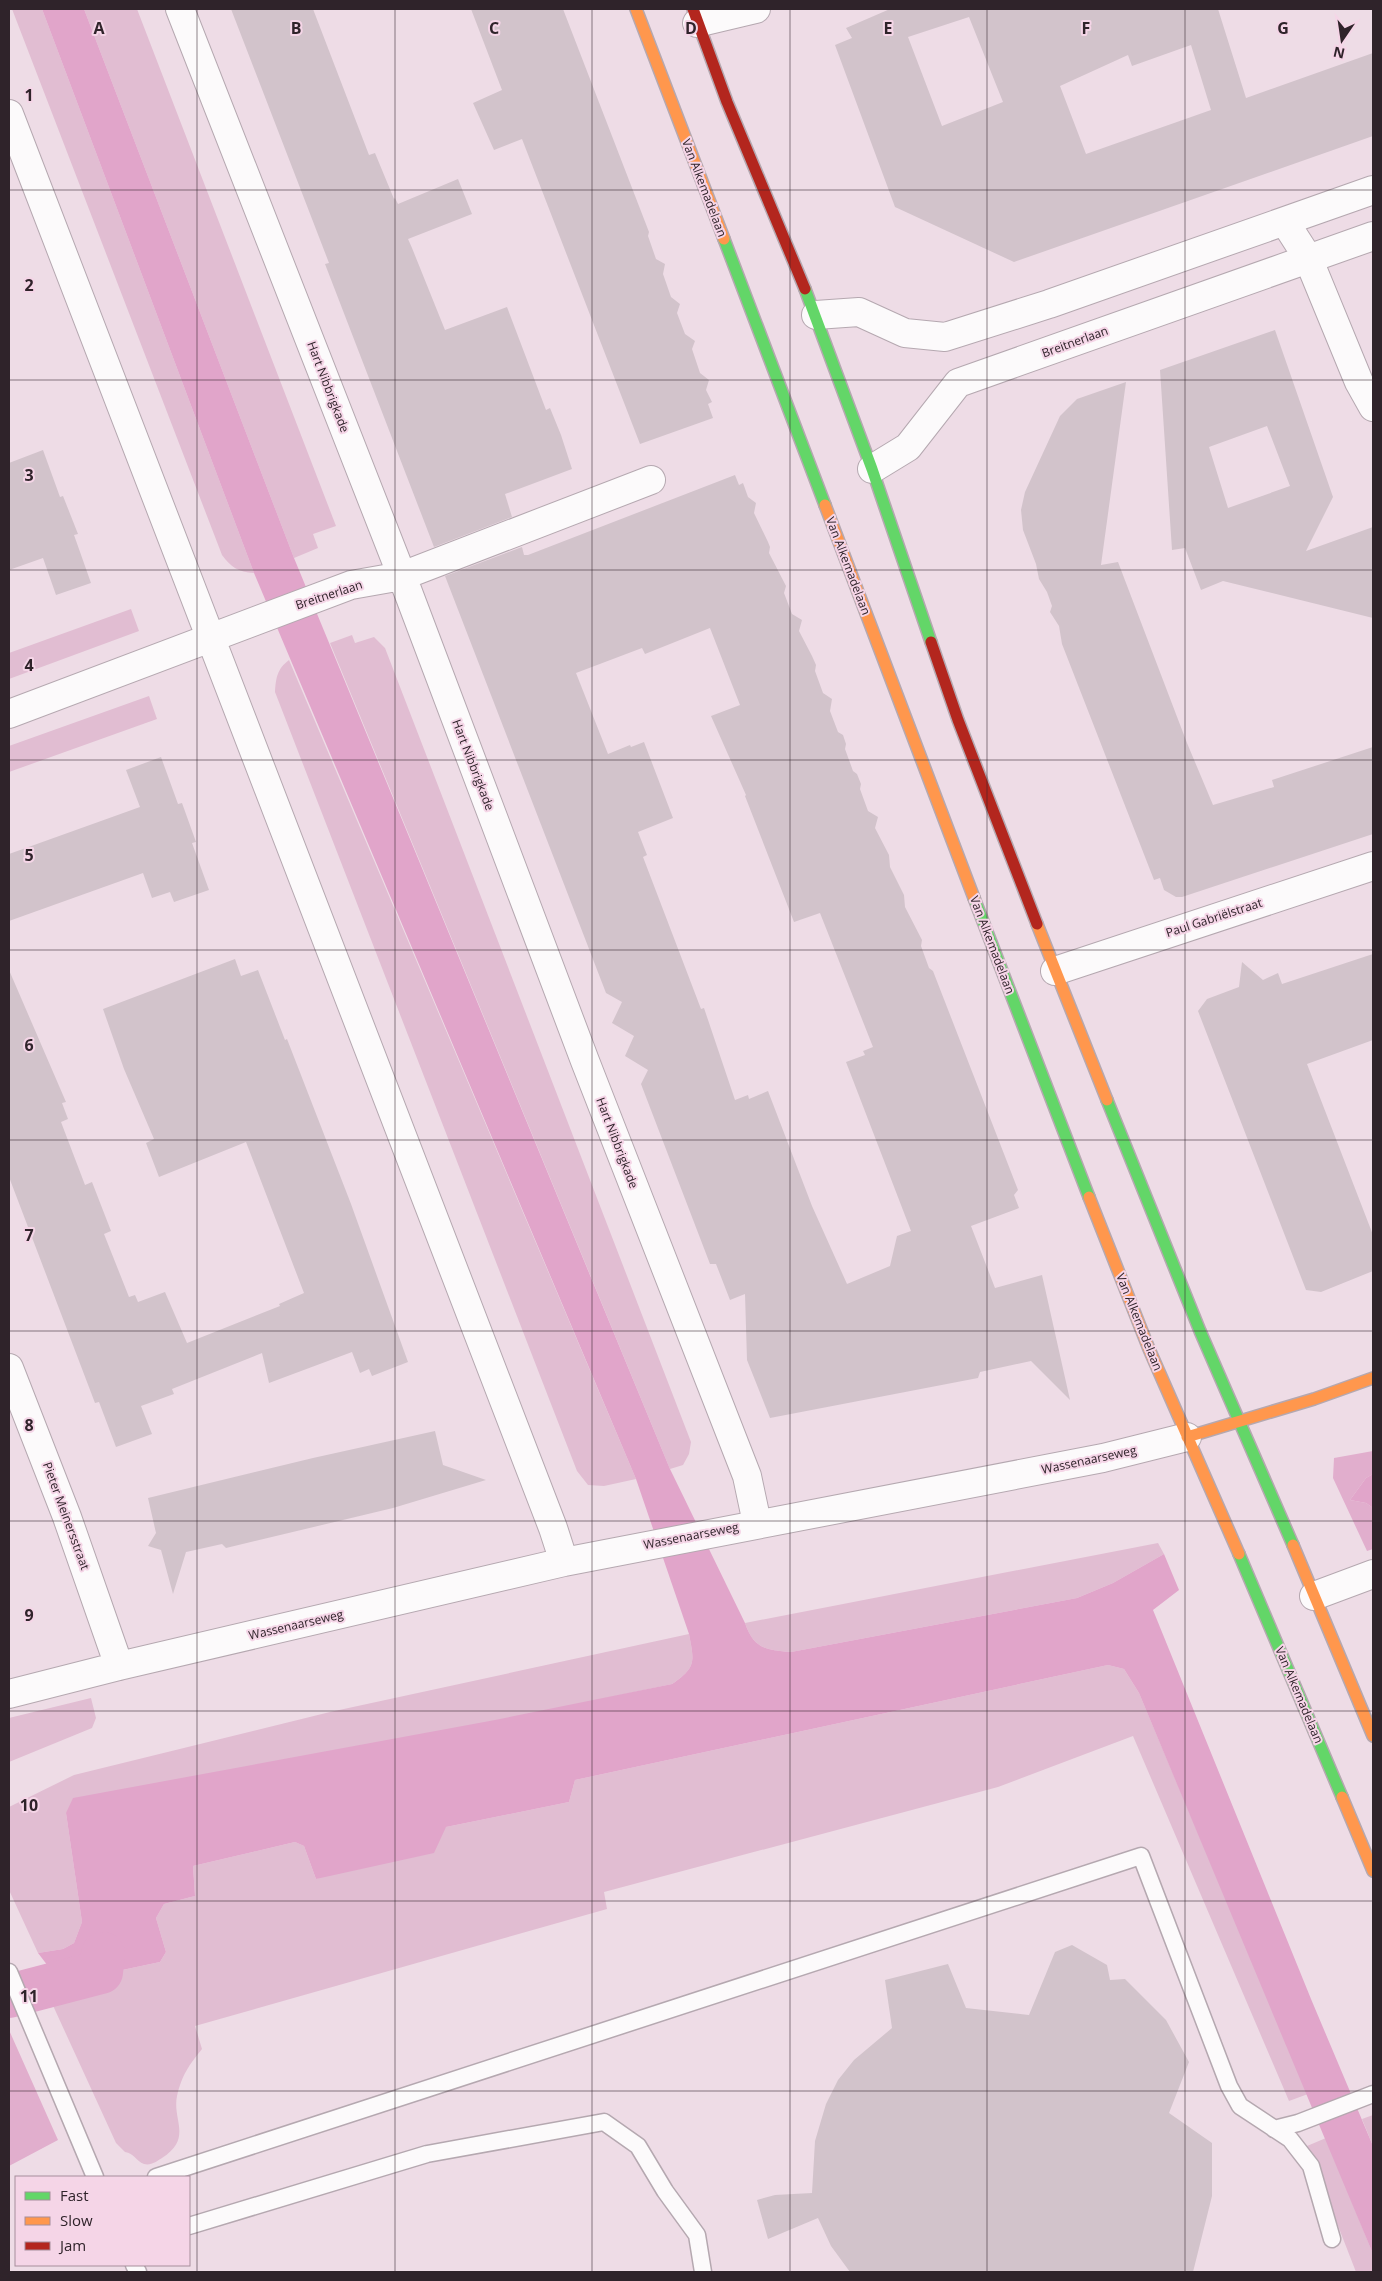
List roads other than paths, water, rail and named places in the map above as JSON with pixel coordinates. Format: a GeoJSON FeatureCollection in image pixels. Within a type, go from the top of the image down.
{"type":"FeatureCollection","features":[{"type":"Feature","properties":{"kind":"main road","name":"Van Alkemadelaan"},"geometry":{"type":"LineString","coordinates":[[636,9],[1073,1157],[1149,1349],[1226,1523],[1373,1871]]}},
{"type":"Feature","properties":{"kind":"main road"},"geometry":{"type":"LineString","coordinates":[[695,16],[727,102],[816,315],[872,469],[958,720],[1055,971],[1200,1331],[1283,1520],[1373,1736]]}},
{"type":"Feature","properties":{"kind":"main road","name":"Wassenaarseweg"},"geometry":{"type":"LineString","coordinates":[[1187,1437],[1314,1399],[1373,1378]]}},
{"type":"Feature","properties":{"kind":"street","name":"Hart Nibbrigkade"},"geometry":{"type":"LineString","coordinates":[[180,9],[402,576],[585,1061],[747,1476],[757,1523]]}},
{"type":"Feature","properties":{"kind":"street"},"geometry":{"type":"LineString","coordinates":[[695,16],[756,9]]}},
{"type":"Feature","properties":{"kind":"street"},"geometry":{"type":"LineString","coordinates":[[9,114],[553,1528],[564,1562]]}},
{"type":"Feature","properties":{"kind":"street"},"geometry":{"type":"LineString","coordinates":[[816,315],[859,312],[905,333],[945,337],[1050,304],[1373,190]]}},
{"type":"Feature","properties":{"kind":"street"},"geometry":{"type":"LineString","coordinates":[[1285,222],[1308,258],[1360,382],[1373,407]]}},
{"type":"Feature","properties":{"kind":"street","name":"Breitnerlaan"},"geometry":{"type":"LineString","coordinates":[[872,469],[908,447],[958,383],[1373,236]]}},
{"type":"Feature","properties":{"kind":"street","name":"Breitnerlaan"},"geometry":{"type":"LineString","coordinates":[[9,714],[352,585],[402,576],[651,480]]}},
{"type":"Feature","properties":{"kind":"street","name":"Paul Gabriëlstraat"},"geometry":{"type":"LineString","coordinates":[[1055,971],[1373,866]]}},
{"type":"Feature","properties":{"kind":"street","name":"Pieter Meinersstraat"},"geometry":{"type":"LineString","coordinates":[[9,1368],[67,1517],[119,1666]]}},
{"type":"Feature","properties":{"kind":"street","name":"Wassenaarseweg"},"geometry":{"type":"LineString","coordinates":[[9,1694],[119,1666],[564,1562],[720,1530],[1103,1458],[1187,1437]]}},
{"type":"Feature","properties":{"kind":"street"},"geometry":{"type":"LineString","coordinates":[[1314,1596],[1373,1574]]}},
{"type":"Feature","properties":{"kind":"lane"},"geometry":{"type":"LineString","coordinates":[[159,2176],[1140,1856],[1229,2086],[1240,2106],[1290,2139],[1311,2166],[1332,2239]]}},
{"type":"Feature","properties":{"kind":"lane"},"geometry":{"type":"LineString","coordinates":[[9,1972],[95,2176]]}},
{"type":"Feature","properties":{"kind":"lane"},"geometry":{"type":"LineString","coordinates":[[1274,2128],[1298,2123],[1373,2094]]}},
{"type":"Feature","properties":{"kind":"lane"},"geometry":{"type":"LineString","coordinates":[[190,2226],[427,2154],[604,2122],[638,2146],[665,2191],[697,2235],[703,2272]]}},
{"type":"Feature","properties":{"kind":"waterway"},"geometry":{"type":"LineString","coordinates":[[9,1996],[101,1972],[103,1954]]}}]}
